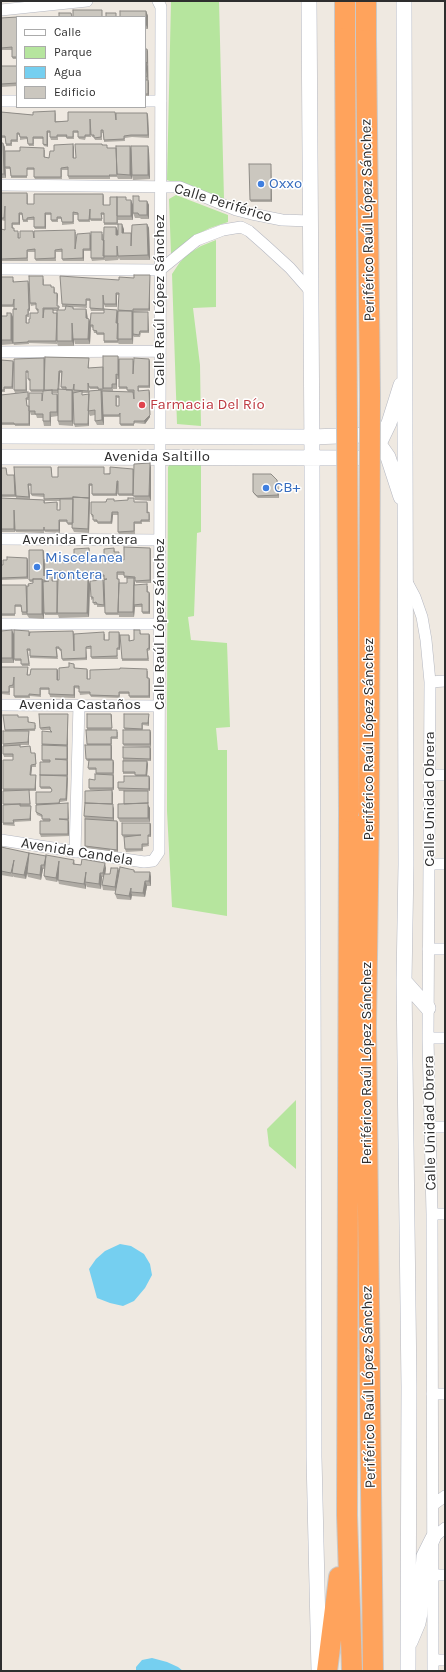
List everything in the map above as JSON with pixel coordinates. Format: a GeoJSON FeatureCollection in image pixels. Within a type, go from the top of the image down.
{"type":"FeatureCollection","features":[{"type":"Feature","properties":{"kind":"highway","name":"Periférico Raúl López Sánchez"},"geometry":{"type":"LineString","coordinates":[[345,1],[349,812],[347,1515],[352,1671]]}},
{"type":"Feature","properties":{"kind":"highway","name":"Periférico Raúl López Sánchez"},"geometry":{"type":"LineString","coordinates":[[366,1],[370,395],[369,816],[366,1028],[373,1671]]}},
{"type":"Feature","properties":{"kind":"highway"},"geometry":{"type":"LineString","coordinates":[[327,1671],[347,1515]]}},
{"type":"Feature","properties":{"kind":"highway"},"geometry":{"type":"LineString","coordinates":[[372,1618],[378,1671]]}},
{"type":"Feature","properties":{"kind":"main road"},"geometry":{"type":"LineString","coordinates":[[309,1],[312,437],[314,1456],[319,1671]]}},
{"type":"Feature","properties":{"kind":"main road"},"geometry":{"type":"LineString","coordinates":[[404,1],[406,372],[406,864],[404,981],[409,1387],[408,1671]]}},
{"type":"Feature","properties":{"kind":"main road"},"geometry":{"type":"LineString","coordinates":[[312,458],[366,458],[376,450],[389,424],[406,372]]}},
{"type":"Feature","properties":{"kind":"main road"},"geometry":{"type":"LineString","coordinates":[[312,437],[365,435],[379,444],[388,457],[406,512]]}},
{"type":"Feature","properties":{"kind":"main road","name":"Avenida Saltillo"},"geometry":{"type":"LineString","coordinates":[[1,436],[312,437]]}},
{"type":"Feature","properties":{"kind":"main road","name":"Avenida Saltillo"},"geometry":{"type":"LineString","coordinates":[[1,457],[312,458]]}},
{"type":"Feature","properties":{"kind":"main road"},"geometry":{"type":"LineString","coordinates":[[404,981],[428,1008]]}},
{"type":"Feature","properties":{"kind":"main road"},"geometry":{"type":"LineString","coordinates":[[407,1648],[418,1623],[424,1556],[433,1538]]}},
{"type":"Feature","properties":{"kind":"street"},"geometry":{"type":"LineString","coordinates":[[1,10],[87,1]]}},
{"type":"Feature","properties":{"kind":"street","name":"Calle Raúl López Sánchez"},"geometry":{"type":"LineString","coordinates":[[153,861],[159,852],[160,706],[161,7],[158,1]]}},
{"type":"Feature","properties":{"kind":"street"},"geometry":{"type":"LineString","coordinates":[[1,101],[16,101]]}},
{"type":"Feature","properties":{"kind":"street"},"geometry":{"type":"LineString","coordinates":[[146,101],[161,101]]}},
{"type":"Feature","properties":{"kind":"street","name":"Calle Periférico"},"geometry":{"type":"LineString","coordinates":[[1,185],[180,187],[236,210],[282,220],[310,221]]}},
{"type":"Feature","properties":{"kind":"street"},"geometry":{"type":"LineString","coordinates":[[1,269],[160,270],[197,240],[223,230],[241,227],[249,231],[290,268],[311,292]]}},
{"type":"Feature","properties":{"kind":"street"},"geometry":{"type":"LineString","coordinates":[[1,352],[160,351]]}},
{"type":"Feature","properties":{"kind":"street","name":"Avenida Frontera"},"geometry":{"type":"LineString","coordinates":[[1,539],[160,540]]}},
{"type":"Feature","properties":{"kind":"street","name":"Calle Unidad Obrera"},"geometry":{"type":"LineString","coordinates":[[406,580],[415,597],[422,617],[430,682],[431,775],[428,1038],[432,1214],[432,1394],[434,1505],[433,1665]]}},
{"type":"Feature","properties":{"kind":"street"},"geometry":{"type":"LineString","coordinates":[[1,624],[160,624]]}},
{"type":"Feature","properties":{"kind":"street"},"geometry":{"type":"LineString","coordinates":[[430,682],[445,681]]}},
{"type":"Feature","properties":{"kind":"street","name":"Avenida Castaños"},"geometry":{"type":"LineString","coordinates":[[1,705],[160,706]]}},
{"type":"Feature","properties":{"kind":"street"},"geometry":{"type":"LineString","coordinates":[[75,852],[79,705]]}},
{"type":"Feature","properties":{"kind":"street"},"geometry":{"type":"LineString","coordinates":[[431,775],[445,775]]}},
{"type":"Feature","properties":{"kind":"street","name":"Avenida Candela"},"geometry":{"type":"LineString","coordinates":[[1,840],[144,862],[153,861]]}},
{"type":"Feature","properties":{"kind":"street"},"geometry":{"type":"LineString","coordinates":[[430,864],[445,864]]}},
{"type":"Feature","properties":{"kind":"street"},"geometry":{"type":"LineString","coordinates":[[428,949],[445,949]]}},
{"type":"Feature","properties":{"kind":"street"},"geometry":{"type":"LineString","coordinates":[[428,1038],[445,1038]]}},
{"type":"Feature","properties":{"kind":"street"},"geometry":{"type":"LineString","coordinates":[[430,1127],[445,1127]]}},
{"type":"Feature","properties":{"kind":"street"},"geometry":{"type":"LineString","coordinates":[[432,1214],[445,1214]]}},
{"type":"Feature","properties":{"kind":"street"},"geometry":{"type":"LineString","coordinates":[[432,1394],[445,1394]]}},
{"type":"Feature","properties":{"kind":"street"},"geometry":{"type":"LineString","coordinates":[[434,1505],[445,1496]]}},
{"type":"Feature","properties":{"kind":"street"},"geometry":{"type":"LineString","coordinates":[[433,1538],[445,1528]]}},
{"type":"Feature","properties":{"kind":"street"},"geometry":{"type":"LineString","coordinates":[[433,1575],[445,1575]]}},
{"type":"Feature","properties":{"kind":"street"},"geometry":{"type":"LineString","coordinates":[[433,1665],[445,1660]]}},
{"type":"Feature","properties":{"kind":"green space"},"geometry":{"type":"Polygon","coordinates":[[[171,1],[219,1],[224,199],[167,180],[171,1]]]}},
{"type":"Feature","properties":{"kind":"green space"},"geometry":{"type":"Polygon","coordinates":[[[176,195],[228,215],[228,222],[210,228],[194,236],[171,254],[169,199],[176,195]]]}},
{"type":"Feature","properties":{"kind":"green space"},"geometry":{"type":"Polygon","coordinates":[[[216,240],[216,307],[193,308],[200,365],[201,426],[177,424],[172,274],[180,262],[188,254],[201,246],[216,240]]]}},
{"type":"Feature","properties":{"kind":"green space"},"geometry":{"type":"Polygon","coordinates":[[[172,461],[201,461],[201,532],[197,533],[194,616],[188,617],[191,640],[227,643],[230,727],[216,728],[218,750],[227,750],[227,916],[172,907],[167,811],[167,706],[168,467],[172,461]]]}},
{"type":"Feature","properties":{"kind":"green space"},"geometry":{"type":"Polygon","coordinates":[[[296,1100],[296,1169],[269,1146],[267,1129],[296,1100]]]}},
{"type":"Feature","properties":{"kind":"water"},"geometry":{"type":"Polygon","coordinates":[[[120,1244],[131,1246],[144,1254],[150,1264],[152,1275],[145,1288],[134,1301],[123,1306],[97,1298],[89,1269],[96,1259],[105,1251],[120,1244]]]}},
{"type":"Feature","properties":{"kind":"water"},"geometry":{"type":"Polygon","coordinates":[[[152,1658],[167,1662],[183,1671],[136,1671],[136,1667],[142,1660],[152,1658]]]}},
{"type":"Feature","properties":{"kind":"building"},"geometry":{"type":"Polygon","coordinates":[[[73,10],[102,10],[102,16],[73,16],[73,10]]]}},
{"type":"Feature","properties":{"kind":"building"},"geometry":{"type":"Polygon","coordinates":[[[120,11],[146,11],[146,16],[120,16],[120,11]]]}},
{"type":"Feature","properties":{"kind":"building"},"geometry":{"type":"Polygon","coordinates":[[[59,13],[71,13],[72,16],[59,16],[59,13]]]}},
{"type":"Feature","properties":{"kind":"building"},"geometry":{"type":"Polygon","coordinates":[[[106,13],[116,13],[116,16],[106,16],[106,13]]]}},
{"type":"Feature","properties":{"kind":"building"},"geometry":{"type":"Polygon","coordinates":[[[16,17],[16,57],[12,57],[12,47],[1,48],[1,18],[16,17]]]}},
{"type":"Feature","properties":{"kind":"building"},"geometry":{"type":"Polygon","coordinates":[[[146,49],[147,49],[147,63],[146,62],[146,49]]]}},
{"type":"Feature","properties":{"kind":"building"},"geometry":{"type":"Polygon","coordinates":[[[1,66],[16,66],[16,83],[1,84],[1,66]]]}},
{"type":"Feature","properties":{"kind":"building"},"geometry":{"type":"Polygon","coordinates":[[[146,80],[148,80],[148,94],[146,94],[146,80]]]}},
{"type":"Feature","properties":{"kind":"building"},"geometry":{"type":"Polygon","coordinates":[[[55,111],[55,122],[68,121],[68,112],[115,112],[116,120],[116,113],[147,113],[148,135],[131,135],[124,136],[124,139],[104,140],[103,130],[101,130],[101,137],[94,138],[94,135],[91,135],[90,119],[90,135],[78,137],[78,131],[73,131],[73,137],[66,137],[67,135],[57,135],[57,137],[50,137],[50,131],[47,131],[47,145],[43,144],[43,137],[33,137],[33,144],[28,144],[27,137],[20,137],[19,133],[17,133],[17,140],[11,140],[11,144],[6,144],[5,136],[1,136],[1,112],[33,115],[33,112],[55,111]]]}},
{"type":"Feature","properties":{"kind":"building"},"geometry":{"type":"Polygon","coordinates":[[[1,143],[3,143],[4,174],[1,174],[1,143]]]}},
{"type":"Feature","properties":{"kind":"building"},"geometry":{"type":"Polygon","coordinates":[[[73,144],[73,158],[76,158],[75,144],[102,144],[107,145],[107,148],[116,148],[117,175],[68,176],[68,167],[61,168],[61,177],[34,177],[34,168],[27,168],[27,176],[11,176],[10,167],[5,167],[5,151],[20,151],[20,147],[44,148],[44,157],[49,158],[50,151],[54,151],[54,145],[73,144]]]}},
{"type":"Feature","properties":{"kind":"building"},"geometry":{"type":"Polygon","coordinates":[[[116,146],[130,146],[130,175],[117,174],[116,146]]]}},
{"type":"Feature","properties":{"kind":"building"},"geometry":{"type":"Polygon","coordinates":[[[131,146],[148,146],[148,175],[132,175],[131,146]]]}},
{"type":"Feature","properties":{"kind":"building","name":"Oxxo"},"geometry":{"type":"Polygon","coordinates":[[[249,164],[271,164],[271,200],[250,200],[249,164]]]}},
{"type":"Feature","properties":{"kind":"building"},"geometry":{"type":"Polygon","coordinates":[[[1,193],[27,193],[27,204],[34,204],[34,194],[103,194],[103,205],[110,205],[110,197],[117,197],[117,223],[104,223],[104,213],[101,213],[102,219],[90,219],[90,209],[89,220],[78,220],[78,213],[73,212],[73,222],[62,222],[61,217],[57,217],[57,220],[51,220],[51,213],[45,213],[45,227],[34,227],[34,217],[23,220],[22,213],[19,213],[19,223],[12,223],[12,228],[14,228],[14,231],[18,231],[18,238],[20,238],[20,231],[33,231],[34,238],[34,231],[75,230],[75,249],[77,234],[90,233],[90,249],[83,249],[83,258],[62,259],[62,249],[55,250],[55,258],[35,259],[35,249],[27,250],[27,258],[1,259],[1,229],[5,230],[5,206],[4,218],[1,218],[1,193]]]}},
{"type":"Feature","properties":{"kind":"building"},"geometry":{"type":"Polygon","coordinates":[[[133,196],[139,196],[139,201],[147,201],[147,215],[133,213],[133,196]]]}},
{"type":"Feature","properties":{"kind":"building"},"geometry":{"type":"Polygon","coordinates":[[[117,197],[126,197],[126,200],[131,200],[131,216],[117,216],[117,197]]]}},
{"type":"Feature","properties":{"kind":"building"},"geometry":{"type":"Polygon","coordinates":[[[118,224],[122,224],[122,233],[131,233],[131,246],[132,225],[147,224],[148,255],[118,256],[117,246],[117,256],[103,256],[104,227],[116,227],[116,235],[118,235],[118,224]]]}},
{"type":"Feature","properties":{"kind":"building"},"geometry":{"type":"Polygon","coordinates":[[[91,232],[102,232],[102,240],[104,240],[104,258],[91,258],[91,232]]]}},
{"type":"Feature","properties":{"kind":"building"},"geometry":{"type":"Polygon","coordinates":[[[134,275],[150,275],[149,309],[133,309],[133,311],[118,310],[119,293],[116,293],[116,304],[104,304],[103,295],[103,309],[90,308],[90,299],[86,299],[86,305],[62,304],[60,276],[119,280],[119,277],[134,278],[134,275]]]}},
{"type":"Feature","properties":{"kind":"building"},"geometry":{"type":"Polygon","coordinates":[[[29,276],[43,276],[43,285],[51,285],[51,287],[54,287],[54,293],[57,293],[57,306],[59,306],[59,308],[43,308],[43,318],[44,309],[53,309],[53,313],[57,313],[56,341],[28,341],[13,343],[14,299],[13,305],[1,305],[1,277],[13,277],[13,282],[28,281],[29,309],[28,315],[26,315],[26,323],[29,323],[30,313],[38,313],[38,309],[36,309],[36,303],[30,303],[29,276]]]}},
{"type":"Feature","properties":{"kind":"building"},"geometry":{"type":"Polygon","coordinates":[[[66,306],[73,307],[73,309],[86,309],[86,318],[89,319],[88,339],[73,339],[72,323],[72,341],[57,341],[57,310],[65,310],[66,306]]]}},
{"type":"Feature","properties":{"kind":"building"},"geometry":{"type":"Polygon","coordinates":[[[104,309],[117,310],[116,323],[118,323],[118,341],[104,341],[104,333],[96,333],[97,331],[93,330],[93,325],[90,325],[91,313],[104,313],[104,309]]]}},
{"type":"Feature","properties":{"kind":"building"},"geometry":{"type":"Polygon","coordinates":[[[118,311],[132,311],[132,339],[117,339],[118,311]]]}},
{"type":"Feature","properties":{"kind":"building"},"geometry":{"type":"Polygon","coordinates":[[[133,312],[148,312],[148,331],[140,331],[139,335],[133,334],[133,312]]]}},
{"type":"Feature","properties":{"kind":"building"},"geometry":{"type":"Polygon","coordinates":[[[7,313],[11,313],[11,340],[1,340],[1,316],[7,316],[7,313]]]}},
{"type":"Feature","properties":{"kind":"building"},"geometry":{"type":"Polygon","coordinates":[[[103,356],[118,356],[118,375],[116,374],[116,384],[112,384],[112,388],[103,388],[103,356]]]}},
{"type":"Feature","properties":{"kind":"building"},"geometry":{"type":"Polygon","coordinates":[[[45,357],[89,358],[88,368],[103,367],[103,389],[98,389],[98,387],[89,387],[88,383],[88,391],[74,390],[74,384],[73,390],[66,390],[66,387],[61,387],[62,371],[59,371],[58,390],[44,390],[45,357]]]}},
{"type":"Feature","properties":{"kind":"building"},"geometry":{"type":"Polygon","coordinates":[[[44,358],[44,390],[30,390],[30,379],[28,379],[28,371],[26,371],[26,390],[14,390],[14,359],[44,358]]]}},
{"type":"Feature","properties":{"kind":"building"},"geometry":{"type":"Polygon","coordinates":[[[134,358],[149,359],[149,386],[138,386],[138,391],[149,390],[150,415],[144,421],[134,421],[134,424],[120,424],[120,413],[119,415],[103,415],[102,391],[133,392],[134,399],[134,390],[127,390],[127,387],[119,387],[119,359],[133,359],[133,374],[134,358]],[[116,396],[116,406],[119,406],[119,396],[116,396]]]}},
{"type":"Feature","properties":{"kind":"building"},"geometry":{"type":"Polygon","coordinates":[[[1,360],[13,361],[12,387],[4,387],[4,390],[1,390],[1,360]]]}},
{"type":"Feature","properties":{"kind":"building"},"geometry":{"type":"Polygon","coordinates":[[[58,389],[72,390],[72,421],[58,421],[58,389]]]}},
{"type":"Feature","properties":{"kind":"building"},"geometry":{"type":"Polygon","coordinates":[[[52,390],[52,394],[57,394],[57,412],[50,412],[50,421],[43,421],[43,414],[35,414],[35,411],[29,411],[29,393],[42,393],[42,401],[43,391],[52,390]]]}},
{"type":"Feature","properties":{"kind":"building"},"geometry":{"type":"Polygon","coordinates":[[[101,390],[102,420],[95,421],[95,410],[88,411],[89,391],[101,390]]]}},
{"type":"Feature","properties":{"kind":"building"},"geometry":{"type":"Polygon","coordinates":[[[82,391],[82,395],[89,394],[88,424],[74,424],[73,393],[82,391]]]}},
{"type":"Feature","properties":{"kind":"building"},"geometry":{"type":"Polygon","coordinates":[[[28,392],[28,398],[26,398],[27,406],[29,406],[29,424],[1,423],[1,395],[28,392]]]}},
{"type":"Feature","properties":{"kind":"building"},"geometry":{"type":"Polygon","coordinates":[[[150,463],[149,496],[133,496],[134,464],[150,463]]]}},
{"type":"Feature","properties":{"kind":"building"},"geometry":{"type":"Polygon","coordinates":[[[14,467],[51,467],[52,477],[58,477],[58,467],[104,467],[104,474],[110,474],[110,467],[133,469],[133,494],[118,494],[117,481],[116,494],[92,494],[92,484],[89,484],[89,498],[73,497],[44,499],[44,494],[31,494],[31,484],[28,484],[29,497],[16,496],[14,467]]]}},
{"type":"Feature","properties":{"kind":"building"},"geometry":{"type":"Polygon","coordinates":[[[1,468],[6,468],[7,475],[14,475],[15,495],[1,495],[1,468]]]}},
{"type":"Feature","properties":{"kind":"building","name":"CB+"},"geometry":{"type":"Polygon","coordinates":[[[253,474],[271,474],[277,480],[278,495],[257,496],[253,492],[253,474]]]}},
{"type":"Feature","properties":{"kind":"building"},"geometry":{"type":"Polygon","coordinates":[[[73,497],[89,498],[88,529],[72,528],[73,497]]]}},
{"type":"Feature","properties":{"kind":"building"},"geometry":{"type":"Polygon","coordinates":[[[1,498],[44,500],[44,503],[57,502],[57,510],[60,510],[60,499],[73,499],[73,523],[67,523],[67,520],[59,520],[59,530],[15,530],[14,510],[14,529],[1,529],[1,498]]]}},
{"type":"Feature","properties":{"kind":"building"},"geometry":{"type":"Polygon","coordinates":[[[128,498],[134,498],[134,502],[147,502],[147,513],[149,512],[149,520],[134,522],[134,531],[118,532],[118,512],[112,512],[111,522],[97,522],[97,520],[93,520],[93,515],[91,514],[91,502],[106,502],[107,499],[114,499],[114,501],[128,500],[128,498]]]}},
{"type":"Feature","properties":{"kind":"building"},"geometry":{"type":"Polygon","coordinates":[[[124,547],[150,548],[150,580],[135,581],[135,577],[124,576],[124,572],[117,572],[117,579],[119,579],[118,613],[105,613],[104,580],[107,579],[104,579],[104,575],[85,574],[83,579],[74,579],[74,577],[62,577],[62,571],[57,571],[57,577],[52,577],[52,581],[57,581],[57,613],[44,613],[43,582],[49,581],[42,579],[29,580],[29,550],[43,550],[44,576],[45,559],[60,560],[74,558],[74,549],[89,548],[89,559],[95,559],[94,557],[104,557],[104,549],[114,548],[114,552],[119,552],[118,559],[124,560],[124,547]]]}},
{"type":"Feature","properties":{"kind":"building"},"geometry":{"type":"Polygon","coordinates":[[[7,557],[27,558],[27,577],[1,578],[1,565],[3,565],[3,560],[7,560],[7,557]]]}},
{"type":"Feature","properties":{"kind":"building"},"geometry":{"type":"Polygon","coordinates":[[[127,578],[134,578],[133,612],[118,612],[119,583],[127,583],[127,578]]]}},
{"type":"Feature","properties":{"kind":"building"},"geometry":{"type":"Polygon","coordinates":[[[33,579],[42,579],[42,614],[27,614],[27,586],[29,586],[28,584],[33,583],[33,579]]]}},
{"type":"Feature","properties":{"kind":"building"},"geometry":{"type":"Polygon","coordinates":[[[58,579],[88,579],[87,613],[57,613],[58,579]]]}},
{"type":"Feature","properties":{"kind":"building"},"geometry":{"type":"Polygon","coordinates":[[[103,580],[104,605],[97,604],[96,602],[93,603],[90,581],[103,580]]]}},
{"type":"Feature","properties":{"kind":"building"},"geometry":{"type":"Polygon","coordinates":[[[147,584],[147,592],[149,592],[149,612],[142,612],[142,604],[134,605],[134,585],[147,584]]]}},
{"type":"Feature","properties":{"kind":"building"},"geometry":{"type":"Polygon","coordinates":[[[1,585],[26,585],[27,612],[22,612],[21,605],[15,605],[15,614],[1,614],[1,585]]]}},
{"type":"Feature","properties":{"kind":"building"},"geometry":{"type":"Polygon","coordinates":[[[12,630],[12,658],[1,658],[1,631],[12,630]]]}},
{"type":"Feature","properties":{"kind":"building"},"geometry":{"type":"Polygon","coordinates":[[[14,630],[29,631],[29,636],[30,632],[73,631],[74,651],[74,634],[104,632],[104,640],[109,640],[109,632],[119,632],[119,648],[117,648],[117,656],[91,657],[91,646],[86,647],[86,658],[62,659],[61,649],[59,649],[59,647],[56,647],[57,657],[30,656],[30,649],[27,649],[29,664],[21,664],[21,659],[14,659],[14,630]]]}},
{"type":"Feature","properties":{"kind":"building"},"geometry":{"type":"Polygon","coordinates":[[[134,630],[140,630],[140,634],[149,634],[149,648],[147,649],[148,659],[122,659],[120,635],[129,635],[129,641],[134,640],[134,630]]]}},
{"type":"Feature","properties":{"kind":"building"},"geometry":{"type":"Polygon","coordinates":[[[69,663],[74,664],[74,668],[87,669],[87,679],[90,679],[90,670],[120,668],[147,669],[147,678],[149,678],[149,696],[129,696],[129,692],[119,692],[119,696],[90,695],[90,692],[79,692],[79,686],[74,686],[74,695],[49,694],[49,688],[40,688],[40,695],[29,694],[29,696],[14,696],[14,677],[13,685],[9,686],[9,692],[1,692],[1,667],[28,667],[27,675],[30,675],[31,669],[57,669],[57,680],[59,680],[59,668],[69,667],[69,663]]]}},
{"type":"Feature","properties":{"kind":"building"},"geometry":{"type":"Polygon","coordinates":[[[39,714],[68,714],[67,745],[42,744],[42,731],[52,732],[50,727],[40,728],[39,714]]]}},
{"type":"Feature","properties":{"kind":"building"},"geometry":{"type":"Polygon","coordinates":[[[87,714],[111,714],[112,728],[87,728],[87,714]]]}},
{"type":"Feature","properties":{"kind":"building"},"geometry":{"type":"Polygon","coordinates":[[[124,714],[149,714],[148,723],[142,723],[142,729],[124,728],[124,714]]]}},
{"type":"Feature","properties":{"kind":"building"},"geometry":{"type":"Polygon","coordinates":[[[3,715],[28,717],[28,722],[35,723],[35,729],[5,730],[3,715]]]}},
{"type":"Feature","properties":{"kind":"building"},"geometry":{"type":"Polygon","coordinates":[[[86,730],[117,730],[117,737],[111,737],[111,744],[87,744],[86,730]]]}},
{"type":"Feature","properties":{"kind":"building"},"geometry":{"type":"Polygon","coordinates":[[[123,730],[150,730],[150,744],[123,744],[123,730]]]}},
{"type":"Feature","properties":{"kind":"building"},"geometry":{"type":"Polygon","coordinates":[[[3,731],[29,731],[28,742],[3,744],[3,731]]]}},
{"type":"Feature","properties":{"kind":"building"},"geometry":{"type":"Polygon","coordinates":[[[20,745],[20,747],[30,746],[31,753],[35,753],[36,764],[31,765],[30,775],[36,775],[35,789],[3,789],[3,760],[13,760],[13,754],[3,754],[3,746],[20,745]]]}},
{"type":"Feature","properties":{"kind":"building"},"geometry":{"type":"Polygon","coordinates":[[[42,745],[67,746],[67,759],[55,759],[67,760],[67,775],[40,775],[40,762],[50,762],[50,760],[42,760],[42,745]]]}},
{"type":"Feature","properties":{"kind":"building"},"geometry":{"type":"Polygon","coordinates":[[[85,745],[111,745],[111,759],[86,759],[85,745]]]}},
{"type":"Feature","properties":{"kind":"building"},"geometry":{"type":"Polygon","coordinates":[[[123,747],[150,747],[150,759],[123,758],[123,747]]]}},
{"type":"Feature","properties":{"kind":"building"},"geometry":{"type":"Polygon","coordinates":[[[89,760],[113,760],[113,773],[96,773],[96,768],[88,768],[89,760]]]}},
{"type":"Feature","properties":{"kind":"building"},"geometry":{"type":"Polygon","coordinates":[[[123,761],[147,761],[146,775],[135,775],[135,772],[123,772],[123,761]]]}},
{"type":"Feature","properties":{"kind":"building"},"geometry":{"type":"Polygon","coordinates":[[[95,774],[113,775],[113,788],[89,788],[89,779],[95,780],[95,774]]]}},
{"type":"Feature","properties":{"kind":"building"},"geometry":{"type":"Polygon","coordinates":[[[40,775],[67,776],[66,799],[60,799],[59,803],[36,804],[36,792],[51,792],[52,790],[50,787],[40,787],[40,775]]]}},
{"type":"Feature","properties":{"kind":"building"},"geometry":{"type":"Polygon","coordinates":[[[124,776],[149,776],[149,789],[118,788],[118,782],[124,782],[124,776]]]}},
{"type":"Feature","properties":{"kind":"building"},"geometry":{"type":"Polygon","coordinates":[[[29,790],[30,804],[3,804],[3,791],[29,790]]]}},
{"type":"Feature","properties":{"kind":"building"},"geometry":{"type":"Polygon","coordinates":[[[112,790],[112,804],[85,803],[85,791],[112,790]]]}},
{"type":"Feature","properties":{"kind":"building"},"geometry":{"type":"Polygon","coordinates":[[[124,791],[148,791],[148,803],[124,804],[124,791]]]}},
{"type":"Feature","properties":{"kind":"building"},"geometry":{"type":"Polygon","coordinates":[[[68,803],[68,819],[59,819],[68,820],[68,834],[40,834],[40,821],[50,821],[50,819],[42,819],[42,815],[36,812],[36,805],[68,803]]]}},
{"type":"Feature","properties":{"kind":"building"},"geometry":{"type":"Polygon","coordinates":[[[85,803],[113,804],[113,818],[84,816],[85,803]]]}},
{"type":"Feature","properties":{"kind":"building"},"geometry":{"type":"Polygon","coordinates":[[[148,803],[148,818],[118,818],[118,804],[148,803]]]}},
{"type":"Feature","properties":{"kind":"building"},"geometry":{"type":"Polygon","coordinates":[[[20,804],[20,806],[31,806],[30,819],[13,820],[14,823],[3,823],[3,805],[20,804]]]}},
{"type":"Feature","properties":{"kind":"building"},"geometry":{"type":"Polygon","coordinates":[[[85,819],[117,821],[117,850],[85,846],[85,819]]]}},
{"type":"Feature","properties":{"kind":"building"},"geometry":{"type":"Polygon","coordinates":[[[122,823],[150,823],[148,844],[142,844],[142,849],[125,849],[124,837],[141,835],[122,835],[122,823]]]}},
{"type":"Feature","properties":{"kind":"building"},"geometry":{"type":"Polygon","coordinates":[[[1,847],[29,853],[24,875],[12,873],[14,860],[11,873],[1,871],[1,847]]]}},
{"type":"Feature","properties":{"kind":"building"},"geometry":{"type":"Polygon","coordinates":[[[29,853],[46,856],[44,865],[41,865],[40,875],[27,873],[29,853]]]}},
{"type":"Feature","properties":{"kind":"building"},"geometry":{"type":"Polygon","coordinates":[[[46,855],[74,860],[73,864],[81,865],[82,859],[105,863],[103,873],[100,873],[99,884],[85,882],[86,872],[84,884],[58,880],[59,861],[56,878],[44,876],[46,855]]]}},
{"type":"Feature","properties":{"kind":"building"},"geometry":{"type":"Polygon","coordinates":[[[120,867],[134,870],[134,872],[150,872],[149,881],[145,881],[143,893],[131,892],[131,888],[129,896],[115,894],[120,867]]]}},
{"type":"Feature","properties":{"kind":"building"},"geometry":{"type":"Polygon","coordinates":[[[111,868],[118,868],[115,887],[102,885],[104,874],[110,874],[111,868]]]}},
{"type":"Feature","properties":{"kind":"place","name":"Oxxo"},"geometry":{"type":"Point","coordinates":[261,184]}},
{"type":"Feature","properties":{"kind":"place","name":"Farmacia Del Río"},"geometry":{"type":"Point","coordinates":[142,405]}},
{"type":"Feature","properties":{"kind":"place","name":"CB+"},"geometry":{"type":"Point","coordinates":[266,488]}},
{"type":"Feature","properties":{"kind":"place","name":"Miscelanea Frontera"},"geometry":{"type":"Point","coordinates":[37,567]}}]}
